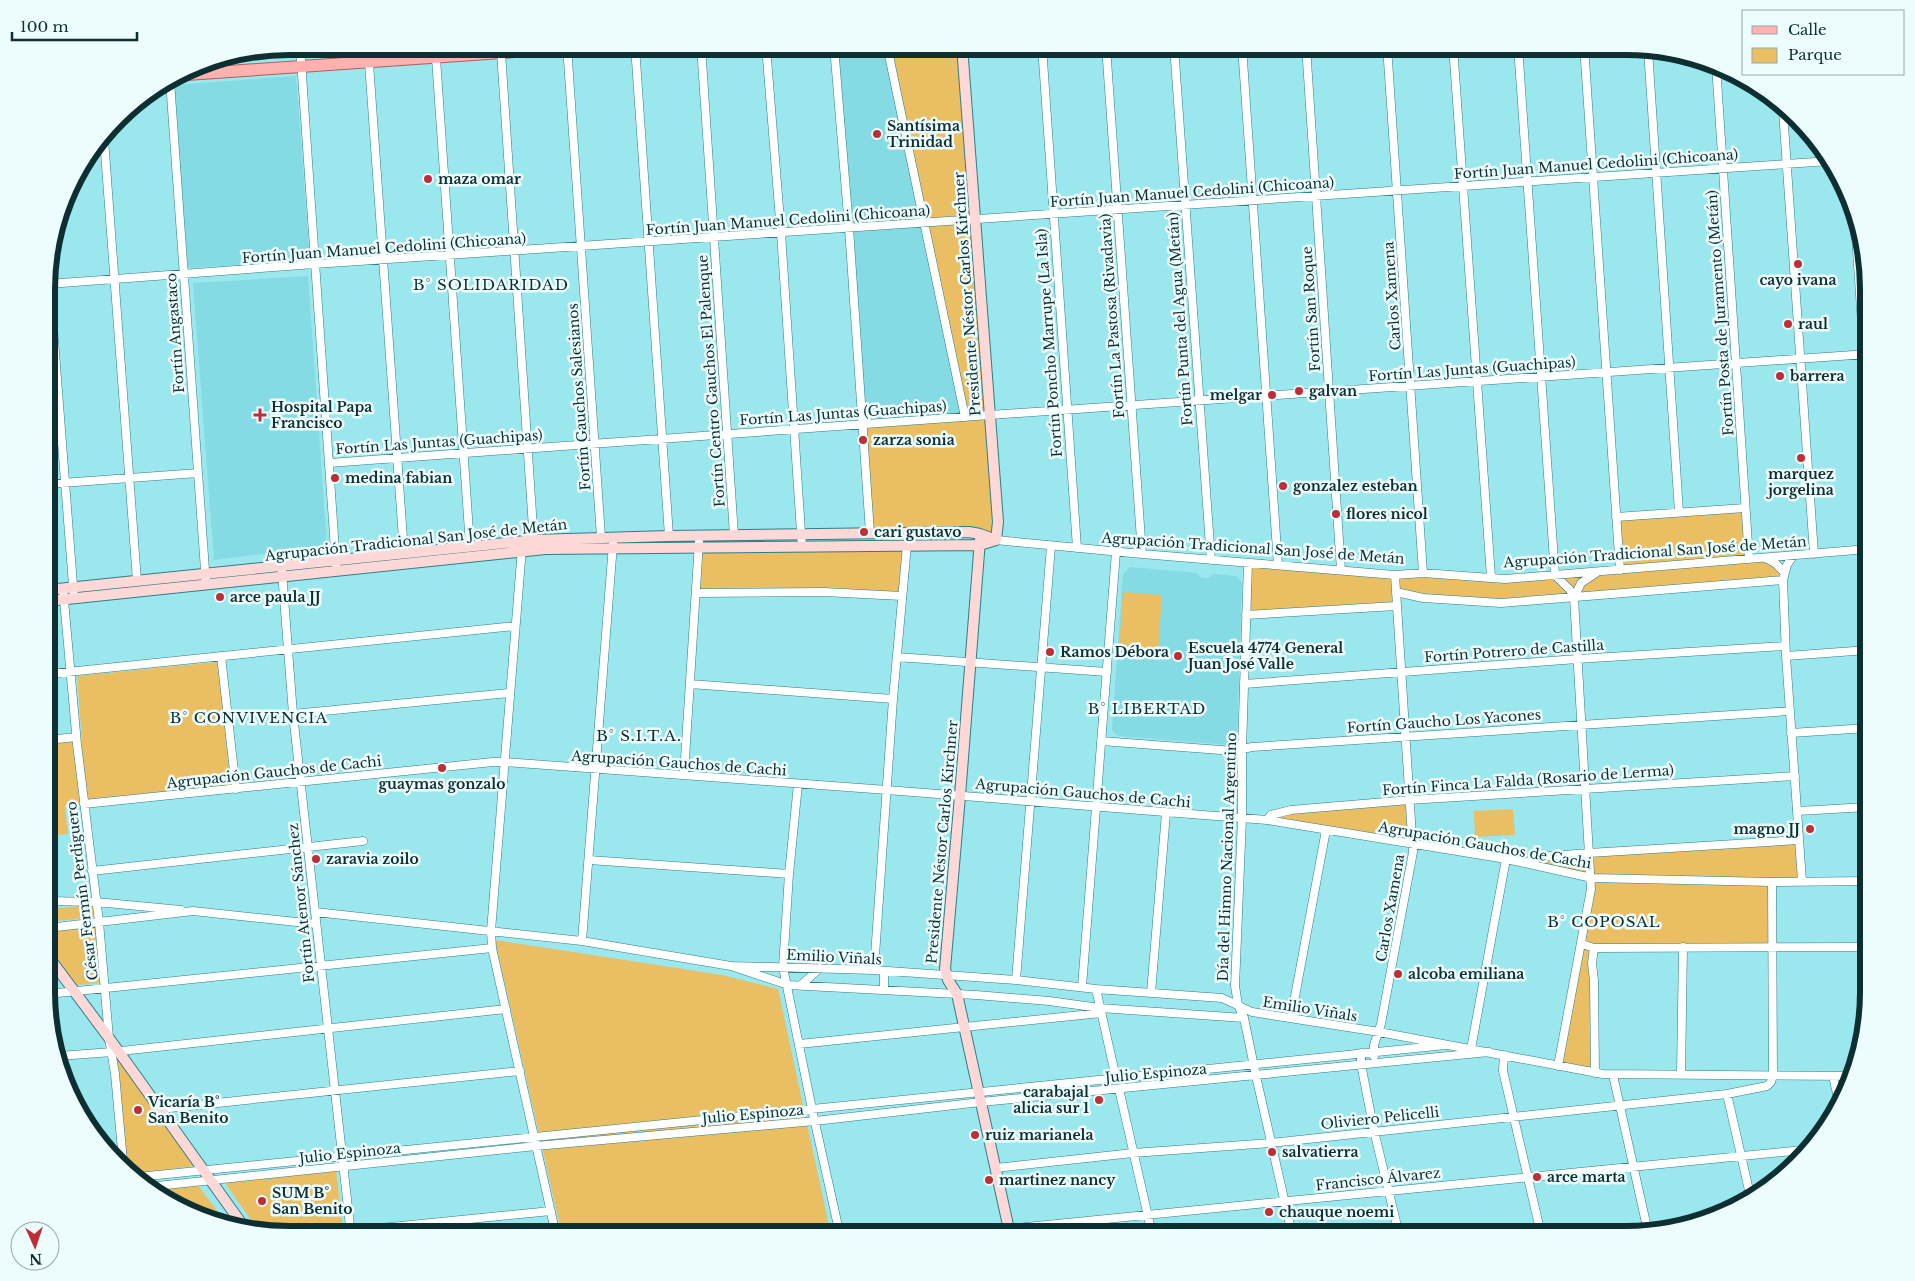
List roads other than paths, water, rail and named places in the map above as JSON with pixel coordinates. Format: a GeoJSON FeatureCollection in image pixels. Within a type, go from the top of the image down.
{"type":"FeatureCollection","features":[{"type":"Feature","properties":{"kind":"main road"},"geometry":{"type":"LineString","coordinates":[[196,75],[468,55]]}},
{"type":"Feature","properties":{"kind":"street"},"geometry":{"type":"LineString","coordinates":[[300,55],[336,566]]}},
{"type":"Feature","properties":{"kind":"street"},"geometry":{"type":"LineString","coordinates":[[501,55],[535,545]]}},
{"type":"Feature","properties":{"kind":"street","name":"Fortín Gauchos Salesianos"},"geometry":{"type":"LineString","coordinates":[[568,55],[602,537]]}},
{"type":"Feature","properties":{"kind":"street"},"geometry":{"type":"LineString","coordinates":[[635,55],[669,536]]}},
{"type":"Feature","properties":{"kind":"street","name":"Fortín Centro Gauchos El Palenque"},"geometry":{"type":"LineString","coordinates":[[702,55],[734,535]]}},
{"type":"Feature","properties":{"kind":"street"},"geometry":{"type":"LineString","coordinates":[[767,55],[782,233],[802,547]]}},
{"type":"Feature","properties":{"kind":"street"},"geometry":{"type":"LineString","coordinates":[[835,55],[870,533]]}},
{"type":"Feature","properties":{"kind":"street"},"geometry":{"type":"LineString","coordinates":[[889,55],[965,417]]}},
{"type":"Feature","properties":{"kind":"street","name":"Presidente Néstor Carlos Kirchner"},"geometry":{"type":"LineString","coordinates":[[963,55],[998,522],[996,540]]}},
{"type":"Feature","properties":{"kind":"street","name":"Fortín Poncho Marrupe (La Isla)"},"geometry":{"type":"LineString","coordinates":[[1043,55],[1076,548]]}},
{"type":"Feature","properties":{"kind":"street","name":"Fortín La Pastosa (Rivadavia)"},"geometry":{"type":"LineString","coordinates":[[1107,55],[1142,554]]}},
{"type":"Feature","properties":{"kind":"street","name":"Fortín Punta del Agua (Metán)"},"geometry":{"type":"LineString","coordinates":[[1175,55],[1198,402],[1211,560]]}},
{"type":"Feature","properties":{"kind":"street"},"geometry":{"type":"LineString","coordinates":[[1243,55],[1278,565]]}},
{"type":"Feature","properties":{"kind":"street","name":"Fortín San Roque"},"geometry":{"type":"LineString","coordinates":[[1307,55],[1341,570]]}},
{"type":"Feature","properties":{"kind":"street","name":"Carlos Xamena"},"geometry":{"type":"LineString","coordinates":[[1387,55],[1423,573]]}},
{"type":"Feature","properties":{"kind":"street"},"geometry":{"type":"LineString","coordinates":[[1454,55],[1491,577]]}},
{"type":"Feature","properties":{"kind":"street"},"geometry":{"type":"LineString","coordinates":[[1519,55],[1555,575],[1570,590],[1574,598],[1592,878],[1592,889],[1558,1066]]}},
{"type":"Feature","properties":{"kind":"street"},"geometry":{"type":"LineString","coordinates":[[1585,55],[1620,570]]}},
{"type":"Feature","properties":{"kind":"street"},"geometry":{"type":"LineString","coordinates":[[1648,56],[1680,512]]}},
{"type":"Feature","properties":{"kind":"street"},"geometry":{"type":"LineString","coordinates":[[436,58],[470,546]]}},
{"type":"Feature","properties":{"kind":"street"},"geometry":{"type":"LineString","coordinates":[[369,62],[404,553]]}},
{"type":"Feature","properties":{"kind":"street","name":"Fortín Posta de Juramento (Metán)"},"geometry":{"type":"LineString","coordinates":[[1717,74],[1749,559]]}},
{"type":"Feature","properties":{"kind":"street","name":"Fortín Angastaco"},"geometry":{"type":"LineString","coordinates":[[170,87],[205,579]]}},
{"type":"Feature","properties":{"kind":"street"},"geometry":{"type":"LineString","coordinates":[[1783,116],[1814,554]]}},
{"type":"Feature","properties":{"kind":"street"},"geometry":{"type":"LineString","coordinates":[[104,145],[137,581]]}},
{"type":"Feature","properties":{"kind":"street","name":"Fortín Juan Manuel Cedolini (Chicoana)"},"geometry":{"type":"LineString","coordinates":[[55,284],[1184,204],[1252,201],[1527,180],[1823,162]]}},
{"type":"Feature","properties":{"kind":"street","name":"Fortín Las Juntas (Guachipas)"},"geometry":{"type":"LineString","coordinates":[[329,463],[1860,354]]}},
{"type":"Feature","properties":{"kind":"street","name":"César Fermín Perdiguero"},"geometry":{"type":"LineString","coordinates":[[55,364],[64,483],[70,671],[99,922],[109,1038]]}},
{"type":"Feature","properties":{"kind":"street"},"geometry":{"type":"LineString","coordinates":[[55,484],[198,473]]}},
{"type":"Feature","properties":{"kind":"street"},"geometry":{"type":"LineString","coordinates":[[1616,517],[1745,508]]}},
{"type":"Feature","properties":{"kind":"street","name":"Agrupación Tradicional San José de Metán"},"geometry":{"type":"LineString","coordinates":[[55,591],[69,593],[282,572],[602,537],[870,533],[980,534],[996,540],[1116,552],[1395,575],[1423,573],[1505,579],[1860,550]]}},
{"type":"Feature","properties":{"kind":"street","name":"Presidente Néstor Carlos Kirchner"},"geometry":{"type":"LineString","coordinates":[[980,534],[946,976],[957,994],[1009,1226]]}},
{"type":"Feature","properties":{"kind":"street"},"geometry":{"type":"LineString","coordinates":[[684,774],[700,535]]}},
{"type":"Feature","properties":{"kind":"street"},"geometry":{"type":"LineString","coordinates":[[582,941],[613,537]]}},
{"type":"Feature","properties":{"kind":"street","name":"Agrupación Tradicional San José de Metán"},"geometry":{"type":"LineString","coordinates":[[535,545],[613,549],[802,547],[980,545],[996,540]]}},
{"type":"Feature","properties":{"kind":"street"},"geometry":{"type":"LineString","coordinates":[[874,970],[893,699],[907,545]]}},
{"type":"Feature","properties":{"kind":"street","name":"Agrupación Tradicional San José de Metán"},"geometry":{"type":"LineString","coordinates":[[336,566],[404,553],[470,546],[522,546]]}},
{"type":"Feature","properties":{"kind":"street"},"geometry":{"type":"LineString","coordinates":[[522,546],[490,930],[492,948],[554,1226]]}},
{"type":"Feature","properties":{"kind":"street"},"geometry":{"type":"LineString","coordinates":[[1016,980],[1051,546]]}},
{"type":"Feature","properties":{"kind":"street"},"geometry":{"type":"LineString","coordinates":[[1082,987],[1116,552]]}},
{"type":"Feature","properties":{"kind":"street"},"geometry":{"type":"LineString","coordinates":[[1793,556],[1784,576],[1785,646],[1802,881]]}},
{"type":"Feature","properties":{"kind":"street"},"geometry":{"type":"LineString","coordinates":[[1765,558],[1775,563],[1784,576]]}},
{"type":"Feature","properties":{"kind":"street","name":"Día del Himno Nacional Argentino"},"geometry":{"type":"LineString","coordinates":[[1248,563],[1242,749],[1242,818],[1235,986],[1238,1005],[1244,1018],[1290,1226]]}},
{"type":"Feature","properties":{"kind":"street","name":"Fortín Atenor Sánchez"},"geometry":{"type":"LineString","coordinates":[[282,572],[293,714],[350,1226]]}},
{"type":"Feature","properties":{"kind":"street"},"geometry":{"type":"LineString","coordinates":[[1574,598],[1581,583],[1597,572]]}},
{"type":"Feature","properties":{"kind":"street","name":"Carlos Xamena"},"geometry":{"type":"LineString","coordinates":[[1374,1063],[1374,1045],[1379,1032],[1413,852],[1395,575]]}},
{"type":"Feature","properties":{"kind":"street"},"geometry":{"type":"LineString","coordinates":[[1396,592],[1423,598],[1494,603],[1574,598],[1784,576]]}},
{"type":"Feature","properties":{"kind":"street","name":"Agrupación Tradicional San José de Metán"},"geometry":{"type":"LineString","coordinates":[[55,598],[69,593],[137,581],[205,579]]}},
{"type":"Feature","properties":{"kind":"street"},"geometry":{"type":"LineString","coordinates":[[697,593],[824,592],[902,596]]}},
{"type":"Feature","properties":{"kind":"street"},"geometry":{"type":"LineString","coordinates":[[1246,615],[1396,606]]}},
{"type":"Feature","properties":{"kind":"street"},"geometry":{"type":"LineString","coordinates":[[55,673],[515,626]]}},
{"type":"Feature","properties":{"kind":"street","name":"Fortín Potrero de Castilla"},"geometry":{"type":"LineString","coordinates":[[1244,684],[1577,658],[1785,646]]}},
{"type":"Feature","properties":{"kind":"street"},"geometry":{"type":"LineString","coordinates":[[1786,656],[1860,651]]}},
{"type":"Feature","properties":{"kind":"street"},"geometry":{"type":"LineString","coordinates":[[222,656],[236,789]]}},
{"type":"Feature","properties":{"kind":"street"},"geometry":{"type":"LineString","coordinates":[[897,658],[1107,672]]}},
{"type":"Feature","properties":{"kind":"street"},"geometry":{"type":"LineString","coordinates":[[690,684],[893,699]]}},
{"type":"Feature","properties":{"kind":"street"},"geometry":{"type":"LineString","coordinates":[[293,714],[509,693]]}},
{"type":"Feature","properties":{"kind":"street","name":"Fortín Gaucho Los Yacones"},"geometry":{"type":"LineString","coordinates":[[1101,742],[1234,751],[1252,747],[1404,736],[1790,711]]}},
{"type":"Feature","properties":{"kind":"street"},"geometry":{"type":"LineString","coordinates":[[1791,733],[1860,729]]}},
{"type":"Feature","properties":{"kind":"street"},"geometry":{"type":"LineString","coordinates":[[55,739],[76,736]]}},
{"type":"Feature","properties":{"kind":"street","name":"Agrupación Gauchos de Cachi"},"geometry":{"type":"LineString","coordinates":[[84,804],[504,762],[684,774],[1267,820],[1413,843],[1525,863],[1592,878],[1860,882]]}},
{"type":"Feature","properties":{"kind":"street","name":"Fortín Finca La Falda (Rosario de Lerma)"},"geometry":{"type":"LineString","coordinates":[[1267,820],[1271,815],[1291,810],[1409,800],[1795,776]]}},
{"type":"Feature","properties":{"kind":"street"},"geometry":{"type":"LineString","coordinates":[[798,784],[789,874],[783,966],[838,1226]]}},
{"type":"Feature","properties":{"kind":"street"},"geometry":{"type":"LineString","coordinates":[[1798,812],[1860,808]]}},
{"type":"Feature","properties":{"kind":"street"},"geometry":{"type":"LineString","coordinates":[[1151,993],[1166,812]]}},
{"type":"Feature","properties":{"kind":"street"},"geometry":{"type":"LineString","coordinates":[[1291,1018],[1326,830]]}},
{"type":"Feature","properties":{"kind":"street"},"geometry":{"type":"LineString","coordinates":[[1525,863],[1539,857],[1800,840]]}},
{"type":"Feature","properties":{"kind":"street"},"geometry":{"type":"LineString","coordinates":[[92,871],[363,841]]}},
{"type":"Feature","properties":{"kind":"street"},"geometry":{"type":"LineString","coordinates":[[589,860],[789,874]]}},
{"type":"Feature","properties":{"kind":"street"},"geometry":{"type":"LineString","coordinates":[[1470,1049],[1506,860]]}},
{"type":"Feature","properties":{"kind":"street"},"geometry":{"type":"LineString","coordinates":[[1772,882],[1773,1075]]}},
{"type":"Feature","properties":{"kind":"street"},"geometry":{"type":"LineString","coordinates":[[55,901],[96,902],[316,924]]}},
{"type":"Feature","properties":{"kind":"street"},"geometry":{"type":"LineString","coordinates":[[55,927],[193,911]]}},
{"type":"Feature","properties":{"kind":"street"},"geometry":{"type":"LineString","coordinates":[[315,912],[582,941],[731,966]]}},
{"type":"Feature","properties":{"kind":"street"},"geometry":{"type":"LineString","coordinates":[[1582,944],[1594,948],[1860,947]]}},
{"type":"Feature","properties":{"kind":"street"},"geometry":{"type":"LineString","coordinates":[[1681,1074],[1683,947]]}},
{"type":"Feature","properties":{"kind":"street"},"geometry":{"type":"LineString","coordinates":[[55,993],[492,948]]}},
{"type":"Feature","properties":{"kind":"street"},"geometry":{"type":"LineString","coordinates":[[1594,948],[1592,963],[1595,1073]]}},
{"type":"Feature","properties":{"kind":"street"},"geometry":{"type":"LineString","coordinates":[[55,966],[239,1220]]}},
{"type":"Feature","properties":{"kind":"street","name":"Emilio Viñals"},"geometry":{"type":"LineString","coordinates":[[731,966],[874,970],[1222,998],[1252,1012],[1379,1032],[1446,1045]]}},
{"type":"Feature","properties":{"kind":"street","name":"Emilio Viñals"},"geometry":{"type":"LineString","coordinates":[[731,966],[788,985],[1049,1001],[1101,1011],[1244,1018]]}},
{"type":"Feature","properties":{"kind":"street"},"geometry":{"type":"LineString","coordinates":[[800,986],[820,968]]}},
{"type":"Feature","properties":{"kind":"street"},"geometry":{"type":"LineString","coordinates":[[884,972],[884,990]]}},
{"type":"Feature","properties":{"kind":"street"},"geometry":{"type":"LineString","coordinates":[[1096,988],[1116,1078]]}},
{"type":"Feature","properties":{"kind":"street"},"geometry":{"type":"LineString","coordinates":[[64,1056],[506,1009]]}},
{"type":"Feature","properties":{"kind":"street"},"geometry":{"type":"LineString","coordinates":[[799,1044],[1101,1011]]}},
{"type":"Feature","properties":{"kind":"street"},"geometry":{"type":"LineString","coordinates":[[1446,1045],[1614,1075],[1844,1076]]}},
{"type":"Feature","properties":{"kind":"street","name":"Julio Espinoza"},"geometry":{"type":"LineString","coordinates":[[156,1185],[536,1146],[815,1121],[1116,1078],[1446,1045]]}},
{"type":"Feature","properties":{"kind":"street"},"geometry":{"type":"LineString","coordinates":[[115,1051],[123,1156]]}},
{"type":"Feature","properties":{"kind":"street","name":"Julio Espinoza"},"geometry":{"type":"LineString","coordinates":[[145,1176],[812,1109],[1118,1089],[1489,1052]]}},
{"type":"Feature","properties":{"kind":"street"},"geometry":{"type":"LineString","coordinates":[[1361,1053],[1361,1064],[1374,1131],[1397,1226]]}},
{"type":"Feature","properties":{"kind":"street"},"geometry":{"type":"LineString","coordinates":[[1504,1055],[1503,1071],[1539,1226]]}},
{"type":"Feature","properties":{"kind":"street"},"geometry":{"type":"LineString","coordinates":[[160,1109],[520,1072]]}},
{"type":"Feature","properties":{"kind":"street"},"geometry":{"type":"LineString","coordinates":[[1614,1075],[1619,1106],[1647,1225]]}},
{"type":"Feature","properties":{"kind":"street","name":"Oliviero Pelicelli"},"geometry":{"type":"LineString","coordinates":[[996,1168],[1133,1153],[1272,1143],[1727,1094],[1766,1086],[1771,1082],[1773,1075]]}},
{"type":"Feature","properties":{"kind":"street"},"geometry":{"type":"LineString","coordinates":[[1833,1076],[1837,1093]]}},
{"type":"Feature","properties":{"kind":"street"},"geometry":{"type":"LineString","coordinates":[[1118,1089],[1150,1226]]}},
{"type":"Feature","properties":{"kind":"street"},"geometry":{"type":"LineString","coordinates":[[1727,1094],[1749,1191]]}},
{"type":"Feature","properties":{"kind":"street","name":"Francisco Álvarez"},"geometry":{"type":"LineString","coordinates":[[1059,1226],[1285,1201],[1797,1151]]}},
{"type":"Feature","properties":{"kind":"street"},"geometry":{"type":"LineString","coordinates":[[415,1226],[551,1211]]}},
{"type":"Feature","properties":{"kind":"place","name":"Santísima Trinidad"},"geometry":{"type":"Point","coordinates":[877,134]}},
{"type":"Feature","properties":{"kind":"place","name":"maza omar"},"geometry":{"type":"Point","coordinates":[428,179]}},
{"type":"Feature","properties":{"kind":"place","name":"cayo ivana"},"geometry":{"type":"Point","coordinates":[1798,264]}},
{"type":"Feature","properties":{"kind":"place","name":"raul"},"geometry":{"type":"Point","coordinates":[1788,324]}},
{"type":"Feature","properties":{"kind":"place","name":"barrera"},"geometry":{"type":"Point","coordinates":[1780,376]}},
{"type":"Feature","properties":{"kind":"place","name":"galvan"},"geometry":{"type":"Point","coordinates":[1299,391]}},
{"type":"Feature","properties":{"kind":"place","name":"melgar"},"geometry":{"type":"Point","coordinates":[1272,395]}},
{"type":"Feature","properties":{"kind":"place","name":"Hospital Papa Francisco"},"geometry":{"type":"Point","coordinates":[260,415]}},
{"type":"Feature","properties":{"kind":"place","name":"zarza sonia"},"geometry":{"type":"Point","coordinates":[863,440]}},
{"type":"Feature","properties":{"kind":"place","name":"marquez jorgelina"},"geometry":{"type":"Point","coordinates":[1801,458]}},
{"type":"Feature","properties":{"kind":"place","name":"medina fabian"},"geometry":{"type":"Point","coordinates":[335,478]}},
{"type":"Feature","properties":{"kind":"place","name":"gonzalez esteban"},"geometry":{"type":"Point","coordinates":[1283,486]}},
{"type":"Feature","properties":{"kind":"place","name":"flores nicol"},"geometry":{"type":"Point","coordinates":[1336,514]}},
{"type":"Feature","properties":{"kind":"place","name":"cari gustavo"},"geometry":{"type":"Point","coordinates":[864,532]}},
{"type":"Feature","properties":{"kind":"place","name":"arce paula JJ"},"geometry":{"type":"Point","coordinates":[220,597]}},
{"type":"Feature","properties":{"kind":"place","name":"Ramos Débora"},"geometry":{"type":"Point","coordinates":[1050,652]}},
{"type":"Feature","properties":{"kind":"place","name":"Escuela 4774 General Juan José Valle"},"geometry":{"type":"Point","coordinates":[1178,656]}},
{"type":"Feature","properties":{"kind":"place","name":"guaymas gonzalo"},"geometry":{"type":"Point","coordinates":[442,768]}},
{"type":"Feature","properties":{"kind":"place","name":"magno JJ"},"geometry":{"type":"Point","coordinates":[1810,829]}},
{"type":"Feature","properties":{"kind":"place","name":"zaravia zoilo"},"geometry":{"type":"Point","coordinates":[316,859]}},
{"type":"Feature","properties":{"kind":"place","name":"alcoba emiliana"},"geometry":{"type":"Point","coordinates":[1398,974]}},
{"type":"Feature","properties":{"kind":"place","name":"carabajal alicia sur 1"},"geometry":{"type":"Point","coordinates":[1099,1100]}},
{"type":"Feature","properties":{"kind":"place","name":"Vicaría B° San Benito"},"geometry":{"type":"Point","coordinates":[138,1110]}},
{"type":"Feature","properties":{"kind":"place","name":"ruiz marianela"},"geometry":{"type":"Point","coordinates":[975,1135]}},
{"type":"Feature","properties":{"kind":"place","name":"salvatierra"},"geometry":{"type":"Point","coordinates":[1272,1152]}},
{"type":"Feature","properties":{"kind":"place","name":"arce marta"},"geometry":{"type":"Point","coordinates":[1537,1177]}},
{"type":"Feature","properties":{"kind":"place","name":"martinez nancy"},"geometry":{"type":"Point","coordinates":[989,1180]}},
{"type":"Feature","properties":{"kind":"place","name":"SUM B° San Benito"},"geometry":{"type":"Point","coordinates":[262,1201]}},
{"type":"Feature","properties":{"kind":"place","name":"chauque noemi"},"geometry":{"type":"Point","coordinates":[1269,1212]}},
{"type":"Feature","properties":{"kind":"district","name":"B° SOLIDARIDAD"},"geometry":{"type":"Point","coordinates":[491,284]}},
{"type":"Feature","properties":{"kind":"district","name":"B° LIBERTAD"},"geometry":{"type":"Point","coordinates":[1147,708]}},
{"type":"Feature","properties":{"kind":"district","name":"B° CONVIVENCIA"},"geometry":{"type":"Point","coordinates":[249,717]}},
{"type":"Feature","properties":{"kind":"district","name":"B° S.I.T.A."},"geometry":{"type":"Point","coordinates":[639,735]}},
{"type":"Feature","properties":{"kind":"district","name":"B° COPOSAL"},"geometry":{"type":"Point","coordinates":[1604,921]}}]}
